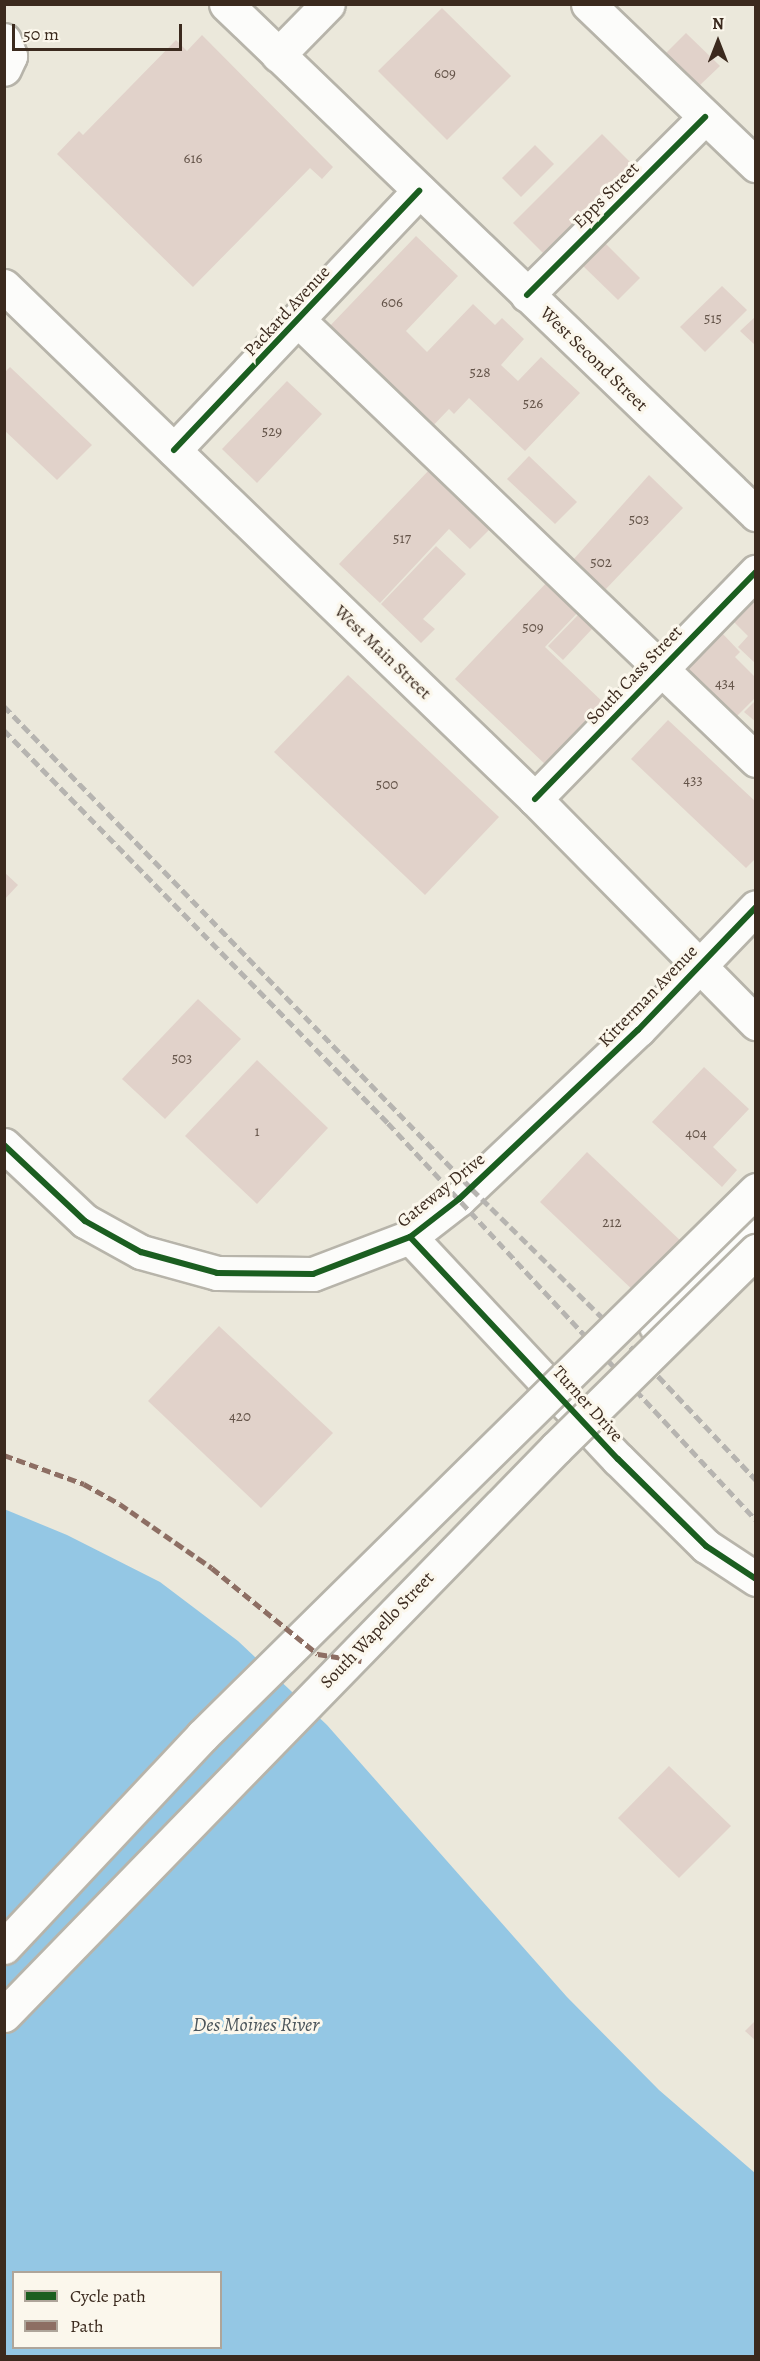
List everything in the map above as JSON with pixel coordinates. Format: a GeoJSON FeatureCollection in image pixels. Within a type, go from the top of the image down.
{"type":"FeatureCollection","features":[{"type":"Feature","properties":{"kind":"main road","name":"West Second Street"},"geometry":{"type":"LineString","coordinates":[[226,4],[756,514]]}},
{"type":"Feature","properties":{"kind":"main road"},"geometry":{"type":"LineString","coordinates":[[278,55],[328,4]]}},
{"type":"Feature","properties":{"kind":"main road"},"geometry":{"type":"LineString","coordinates":[[588,4],[756,165]]}},
{"type":"Feature","properties":{"kind":"main road"},"geometry":{"type":"LineString","coordinates":[[4,40],[10,56],[4,69]]}},
{"type":"Feature","properties":{"kind":"main road","name":"Epps Street"},"geometry":{"type":"LineString","coordinates":[[527,295],[705,117]]}},
{"type":"Feature","properties":{"kind":"main road","name":"Packard Avenue"},"geometry":{"type":"LineString","coordinates":[[174,450],[420,191]]}},
{"type":"Feature","properties":{"kind":"main road","name":"West Main Street"},"geometry":{"type":"LineString","coordinates":[[4,286],[535,799],[697,967],[756,1023]]}},
{"type":"Feature","properties":{"kind":"main road"},"geometry":{"type":"LineString","coordinates":[[299,321],[756,760]]}},
{"type":"Feature","properties":{"kind":"main road","name":"South Cass Street"},"geometry":{"type":"LineString","coordinates":[[535,799],[756,572]]}},
{"type":"Feature","properties":{"kind":"main road","name":"Kitterman Avenue"},"geometry":{"type":"LineString","coordinates":[[559,1104],[756,907]]}},
{"type":"Feature","properties":{"kind":"main road","name":"Gateway Drive"},"geometry":{"type":"LineString","coordinates":[[4,1145],[85,1221],[141,1252],[217,1273],[313,1274],[410,1237],[472,1189],[559,1104]]}},
{"type":"Feature","properties":{"kind":"main road"},"geometry":{"type":"LineString","coordinates":[[4,1947],[202,1736],[756,1190]]}},
{"type":"Feature","properties":{"kind":"main road"},"geometry":{"type":"LineString","coordinates":[[656,1326],[756,1227]]}},
{"type":"Feature","properties":{"kind":"main road","name":"Turner Drive"},"geometry":{"type":"LineString","coordinates":[[410,1237],[618,1459],[706,1546],[756,1579]]}},
{"type":"Feature","properties":{"kind":"main road","name":"South Wapello Street"},"geometry":{"type":"LineString","coordinates":[[4,2015],[556,1448],[756,1251]]}},
{"type":"Feature","properties":{"kind":"water","name":"Des Moines River"},"geometry":{"type":"Polygon","coordinates":[[[4,1509],[67,1535],[160,1582],[238,1641],[327,1725],[567,1997],[659,2090],[755,2173],[755,2356],[5,2356],[4,1509]]]}},
{"type":"Feature","properties":{"kind":"building"},"geometry":{"type":"Polygon","coordinates":[[[442,8],[511,76],[447,140],[378,71],[442,8]]]}},
{"type":"Feature","properties":{"kind":"building"},"geometry":{"type":"Polygon","coordinates":[[[686,33],[720,66],[699,86],[666,53],[686,33]]]}},
{"type":"Feature","properties":{"kind":"building"},"geometry":{"type":"Polygon","coordinates":[[[202,35],[333,167],[322,179],[310,168],[193,287],[57,154],[79,131],[83,135],[176,40],[187,51],[202,35]]]}},
{"type":"Feature","properties":{"kind":"building"},"geometry":{"type":"Polygon","coordinates":[[[602,134],[637,169],[548,258],[513,223],[602,134]]]}},
{"type":"Feature","properties":{"kind":"building"},"geometry":{"type":"Polygon","coordinates":[[[535,145],[554,164],[521,197],[502,178],[535,145]]]}},
{"type":"Feature","properties":{"kind":"building"},"geometry":{"type":"Polygon","coordinates":[[[416,236],[458,276],[406,331],[427,352],[473,304],[495,325],[502,318],[524,339],[501,365],[518,381],[541,357],[580,393],[525,451],[469,398],[454,414],[449,409],[427,432],[326,330],[416,236]]]}},
{"type":"Feature","properties":{"kind":"building"},"geometry":{"type":"Polygon","coordinates":[[[602,240],[640,278],[618,300],[580,263],[602,240]]]}},
{"type":"Feature","properties":{"kind":"building"},"geometry":{"type":"Polygon","coordinates":[[[722,286],[747,310],[705,352],[680,327],[722,286]]]}},
{"type":"Feature","properties":{"kind":"building"},"geometry":{"type":"Polygon","coordinates":[[[756,316],[756,346],[740,331],[756,316]]]}},
{"type":"Feature","properties":{"kind":"building"},"geometry":{"type":"Polygon","coordinates":[[[10,367],[92,445],[57,480],[4,430],[4,373],[10,367]]]}},
{"type":"Feature","properties":{"kind":"building"},"geometry":{"type":"Polygon","coordinates":[[[287,381],[322,414],[257,483],[222,449],[287,381]]]}},
{"type":"Feature","properties":{"kind":"building"},"geometry":{"type":"Polygon","coordinates":[[[529,456],[577,502],[555,524],[507,479],[529,456]]]}},
{"type":"Feature","properties":{"kind":"building"},"geometry":{"type":"Polygon","coordinates":[[[431,468],[493,526],[470,549],[449,529],[380,603],[339,564],[431,468]]]}},
{"type":"Feature","properties":{"kind":"building"},"geometry":{"type":"Polygon","coordinates":[[[649,475],[683,508],[604,591],[573,560],[649,475]]]}},
{"type":"Feature","properties":{"kind":"building"},"geometry":{"type":"Polygon","coordinates":[[[436,546],[466,574],[423,619],[435,629],[421,643],[381,604],[436,546]]]}},
{"type":"Feature","properties":{"kind":"building"},"geometry":{"type":"Polygon","coordinates":[[[550,579],[581,609],[545,647],[606,705],[547,766],[455,679],[550,579]]]}},
{"type":"Feature","properties":{"kind":"building"},"geometry":{"type":"Polygon","coordinates":[[[756,598],[756,664],[738,647],[748,636],[733,621],[756,598]]]}},
{"type":"Feature","properties":{"kind":"building"},"geometry":{"type":"Polygon","coordinates":[[[578,615],[592,629],[563,660],[548,646],[578,615]]]}},
{"type":"Feature","properties":{"kind":"building"},"geometry":{"type":"Polygon","coordinates":[[[722,633],[740,652],[735,657],[756,678],[756,697],[728,725],[682,672],[722,633]]]}},
{"type":"Feature","properties":{"kind":"building"},"geometry":{"type":"Polygon","coordinates":[[[348,675],[499,817],[425,895],[274,752],[348,675]]]}},
{"type":"Feature","properties":{"kind":"building"},"geometry":{"type":"Polygon","coordinates":[[[756,700],[756,722],[744,712],[756,700]]]}},
{"type":"Feature","properties":{"kind":"building"},"geometry":{"type":"Polygon","coordinates":[[[668,720],[756,802],[756,858],[746,868],[631,759],[668,720]]]}},
{"type":"Feature","properties":{"kind":"building"},"geometry":{"type":"Polygon","coordinates":[[[4,872],[18,885],[4,900],[4,872]]]}},
{"type":"Feature","properties":{"kind":"building"},"geometry":{"type":"Polygon","coordinates":[[[198,999],[241,1039],[165,1119],[122,1079],[198,999]]]}},
{"type":"Feature","properties":{"kind":"building"},"geometry":{"type":"Polygon","coordinates":[[[257,1060],[328,1128],[257,1204],[185,1136],[257,1060]]]}},
{"type":"Feature","properties":{"kind":"building"},"geometry":{"type":"Polygon","coordinates":[[[704,1067],[749,1109],[713,1147],[737,1170],[722,1187],[652,1122],[704,1067]]]}},
{"type":"Feature","properties":{"kind":"building"},"geometry":{"type":"Polygon","coordinates":[[[587,1152],[684,1244],[637,1294],[540,1202],[587,1152]]]}},
{"type":"Feature","properties":{"kind":"building"},"geometry":{"type":"Polygon","coordinates":[[[219,1326],[333,1433],[261,1508],[148,1401],[219,1326]]]}},
{"type":"Feature","properties":{"kind":"building"},"geometry":{"type":"Polygon","coordinates":[[[669,1766],[731,1826],[679,1878],[618,1818],[669,1766]]]}},
{"type":"Feature","properties":{"kind":"building"},"geometry":{"type":"Polygon","coordinates":[[[756,2020],[756,2041],[745,2031],[756,2020]]]}},
{"type":"Feature","properties":{"kind":"railway"},"geometry":{"type":"LineString","coordinates":[[4,706],[472,1189],[612,1327],[756,1480]]}},
{"type":"Feature","properties":{"kind":"railway"},"geometry":{"type":"LineString","coordinates":[[4,730],[388,1123],[756,1520]]}},
{"type":"Feature","properties":{"kind":"marked path"},"geometry":{"type":"LineString","coordinates":[[4,1455],[84,1484],[120,1504],[212,1568],[318,1654],[361,1661]]}},
{"type":"Feature","properties":{"kind":"cycle path"},"geometry":{"type":"LineString","coordinates":[[527,295],[705,117]]}},
{"type":"Feature","properties":{"kind":"cycle path"},"geometry":{"type":"LineString","coordinates":[[174,450],[419,191]]}},
{"type":"Feature","properties":{"kind":"cycle path"},"geometry":{"type":"LineString","coordinates":[[535,799],[756,572]]}},
{"type":"Feature","properties":{"kind":"cycle path"},"geometry":{"type":"LineString","coordinates":[[4,1145],[85,1221],[141,1252],[217,1273],[313,1274],[410,1237],[459,1199],[638,1030],[756,907]]}},
{"type":"Feature","properties":{"kind":"cycle path"},"geometry":{"type":"LineString","coordinates":[[410,1237],[618,1459],[706,1546],[756,1579]]}}]}
